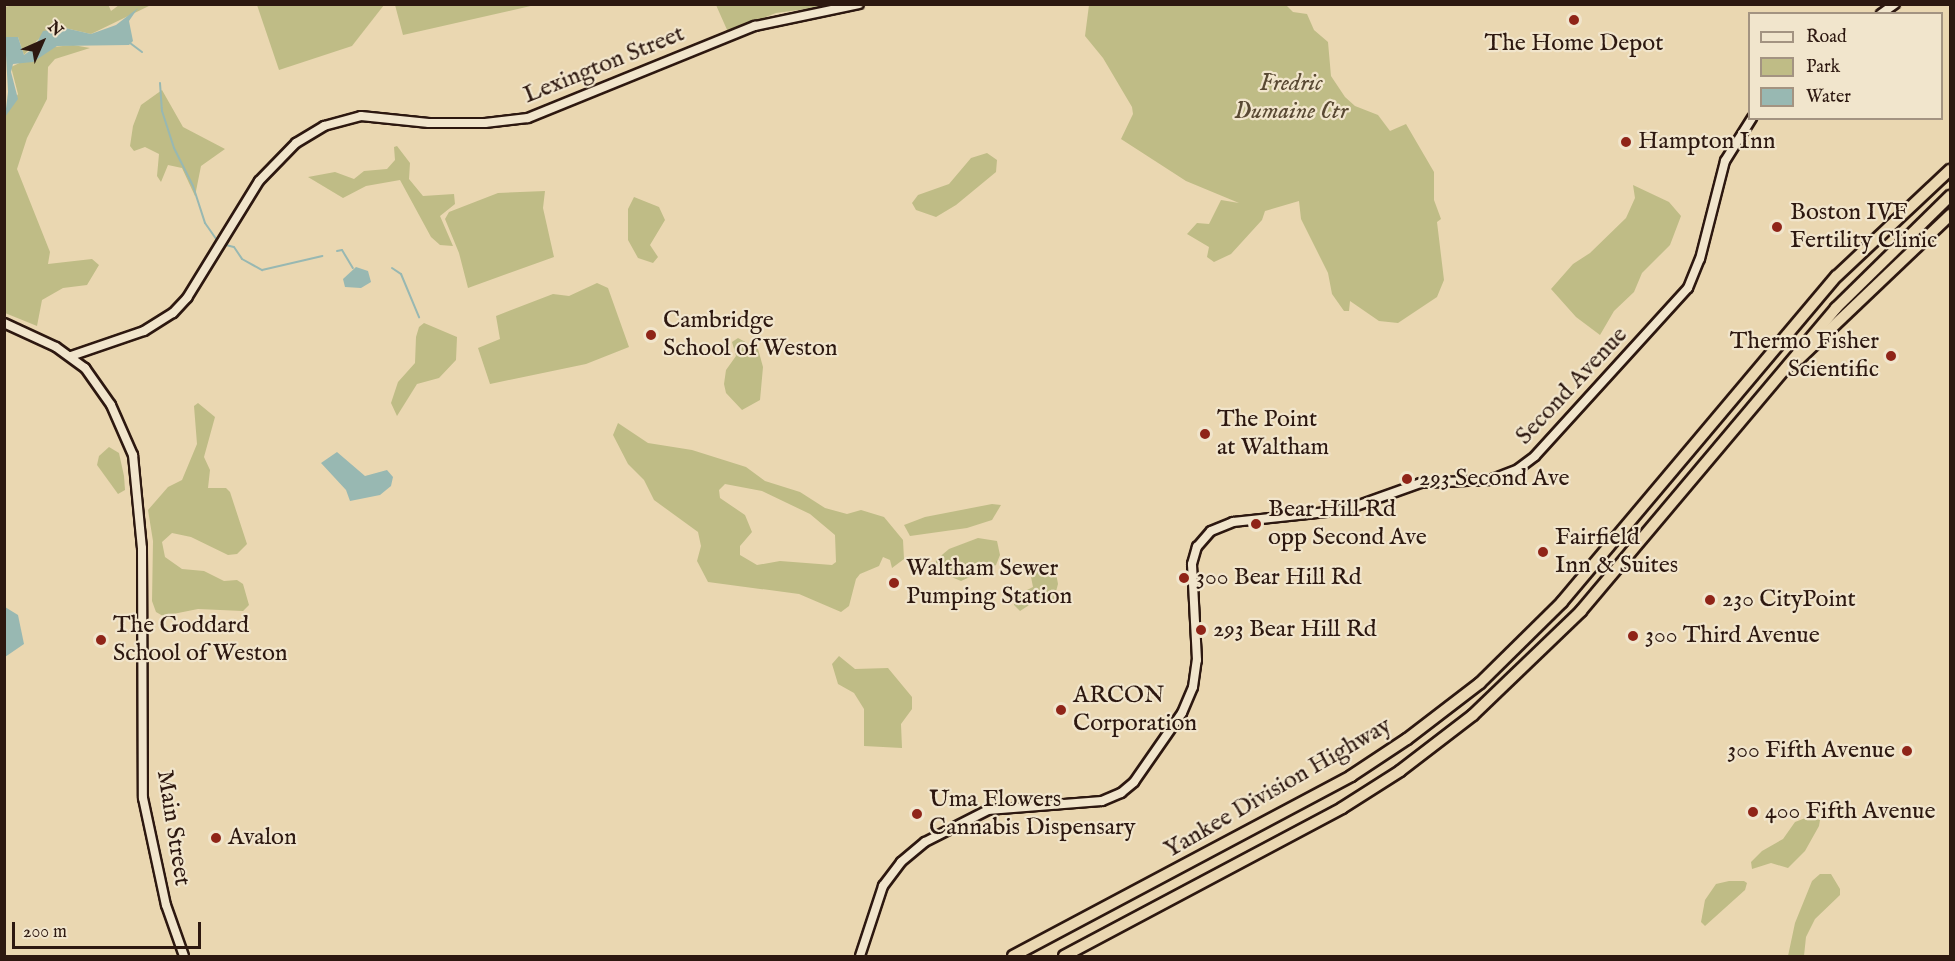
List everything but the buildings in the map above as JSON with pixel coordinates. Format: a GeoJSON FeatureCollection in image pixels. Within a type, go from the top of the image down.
{"type":"FeatureCollection","features":[{"type":"Feature","properties":{"kind":"highway"},"geometry":{"type":"LineString","coordinates":[[1930,187],[1950,161]]}},
{"type":"Feature","properties":{"kind":"highway","name":"Yankee Division Highway"},"geometry":{"type":"LineString","coordinates":[[1013,957],[1351,776],[1407,739],[1480,683],[1576,585],[1821,294],[1950,170]]}},
{"type":"Feature","properties":{"kind":"highway","name":"Yankee Division Highway"},"geometry":{"type":"LineString","coordinates":[[1064,957],[1342,808],[1455,730],[1530,664],[1581,611],[1860,282],[1950,196]]}},
{"type":"Feature","properties":{"kind":"highway"},"geometry":{"type":"LineString","coordinates":[[1780,374],[1820,342],[1950,215]]}},
{"type":"Feature","properties":{"kind":"street","name":"Lexington Street"},"geometry":{"type":"LineString","coordinates":[[71,356],[148,329],[178,308],[259,181],[296,143],[324,126],[361,116],[479,123],[528,118],[747,29],[859,4]]}},
{"type":"Feature","properties":{"kind":"street","name":"Second Avenue"},"geometry":{"type":"LineString","coordinates":[[860,957],[886,882],[908,856],[928,840],[988,810],[1099,801],[1119,795],[1134,782],[1182,713],[1193,687],[1197,653],[1191,567],[1196,550],[1217,527],[1252,520],[1338,512],[1421,483],[1486,481],[1530,460],[1688,288],[1700,259],[1725,161],[1751,120]]}},
{"type":"Feature","properties":{"kind":"street","name":"Main Street"},"geometry":{"type":"LineString","coordinates":[[4,323],[71,356],[85,368],[119,420],[135,467],[142,548],[144,803],[166,904],[184,957]]}},
{"type":"Feature","properties":{"kind":"street"},"geometry":{"type":"LineString","coordinates":[[85,368],[100,345]]}},
{"type":"Feature","properties":{"kind":"green space"},"geometry":{"type":"Polygon","coordinates":[[[18,4],[108,4],[111,11],[119,5],[151,5],[91,34],[65,28],[46,31],[24,55],[18,37],[5,37],[5,7],[18,4]]]}},
{"type":"Feature","properties":{"kind":"green space"},"geometry":{"type":"Polygon","coordinates":[[[535,4],[403,35],[395,5],[535,4]]]}},
{"type":"Feature","properties":{"kind":"green space"},"geometry":{"type":"Polygon","coordinates":[[[845,4],[776,13],[728,32],[716,5],[845,4]]]}},
{"type":"Feature","properties":{"kind":"green space","name":"Fredric Dumaine Ctr"},"geometry":{"type":"Polygon","coordinates":[[[1285,4],[1293,12],[1307,14],[1314,30],[1328,42],[1331,76],[1345,97],[1355,106],[1378,115],[1390,131],[1406,124],[1434,172],[1434,200],[1441,219],[1437,222],[1444,280],[1437,297],[1398,323],[1379,321],[1350,301],[1349,311],[1344,311],[1332,294],[1328,273],[1301,219],[1299,201],[1265,211],[1262,220],[1231,254],[1214,262],[1207,257],[1209,247],[1187,234],[1197,223],[1209,224],[1221,200],[1239,203],[1186,181],[1121,139],[1133,114],[1132,107],[1103,58],[1085,36],[1089,5],[1285,4]]]}},
{"type":"Feature","properties":{"kind":"green space"},"geometry":{"type":"Polygon","coordinates":[[[257,5],[384,5],[352,46],[279,70],[257,5]]]}},
{"type":"Feature","properties":{"kind":"green space"},"geometry":{"type":"Polygon","coordinates":[[[73,45],[90,48],[55,59],[48,67],[47,99],[27,138],[17,169],[50,252],[48,264],[92,259],[99,265],[87,285],[63,288],[42,300],[37,326],[5,313],[4,117],[18,94],[11,67],[53,47],[73,45]]]}},
{"type":"Feature","properties":{"kind":"green space"},"geometry":{"type":"Polygon","coordinates":[[[162,90],[183,127],[225,149],[201,166],[195,196],[182,168],[168,165],[161,182],[157,176],[159,154],[145,147],[134,151],[130,146],[133,126],[141,105],[162,90]]]}},
{"type":"Feature","properties":{"kind":"green space"},"geometry":{"type":"Polygon","coordinates":[[[397,146],[410,163],[409,179],[423,196],[454,194],[455,204],[440,216],[453,246],[440,245],[431,237],[400,180],[366,186],[343,198],[308,177],[335,172],[354,179],[364,171],[387,169],[395,160],[394,147],[397,146]]]}},
{"type":"Feature","properties":{"kind":"green space"},"geometry":{"type":"Polygon","coordinates":[[[987,153],[997,160],[996,172],[956,205],[936,217],[916,210],[912,203],[918,195],[949,184],[971,158],[987,153]]]}},
{"type":"Feature","properties":{"kind":"green space"},"geometry":{"type":"Polygon","coordinates":[[[1633,185],[1669,202],[1681,216],[1670,245],[1642,273],[1634,292],[1614,311],[1600,335],[1576,317],[1551,289],[1573,264],[1590,253],[1626,218],[1635,198],[1633,185]]]}},
{"type":"Feature","properties":{"kind":"green space"},"geometry":{"type":"Polygon","coordinates":[[[545,191],[543,208],[554,257],[468,288],[459,253],[445,219],[449,212],[498,193],[545,191]]]}},
{"type":"Feature","properties":{"kind":"green space"},"geometry":{"type":"Polygon","coordinates":[[[634,197],[659,207],[665,220],[650,245],[658,257],[653,263],[638,258],[628,240],[628,209],[634,197]]]}},
{"type":"Feature","properties":{"kind":"green space"},"geometry":{"type":"Polygon","coordinates":[[[597,283],[608,288],[629,347],[586,364],[490,384],[478,348],[500,339],[496,316],[553,294],[569,296],[597,283]]]}},
{"type":"Feature","properties":{"kind":"green space"},"geometry":{"type":"Polygon","coordinates":[[[424,323],[457,337],[456,360],[439,378],[417,384],[397,416],[391,403],[398,382],[415,363],[416,337],[419,327],[424,323]]]}},
{"type":"Feature","properties":{"kind":"green space"},"geometry":{"type":"Polygon","coordinates":[[[738,338],[758,349],[763,367],[760,400],[742,410],[726,393],[724,384],[726,370],[736,356],[732,342],[738,338]]]}},
{"type":"Feature","properties":{"kind":"green space"},"geometry":{"type":"Polygon","coordinates":[[[198,403],[215,417],[204,457],[210,470],[208,488],[226,488],[230,492],[247,544],[237,554],[228,555],[191,537],[172,533],[162,542],[165,557],[182,569],[204,571],[224,581],[237,580],[243,584],[249,605],[243,611],[198,609],[163,616],[156,612],[152,601],[153,541],[148,510],[168,487],[182,480],[197,444],[194,406],[198,403]]]}},
{"type":"Feature","properties":{"kind":"green space"},"geometry":{"type":"Polygon","coordinates":[[[618,423],[648,443],[692,450],[746,467],[765,481],[800,492],[825,508],[847,514],[861,510],[884,517],[903,540],[904,559],[892,568],[890,560],[883,557],[879,566],[860,574],[856,579],[849,606],[841,612],[799,594],[708,582],[697,561],[701,546],[698,532],[654,500],[644,480],[628,464],[613,435],[618,423]],[[725,484],[719,490],[720,498],[745,515],[752,532],[740,546],[740,555],[757,565],[780,561],[832,565],[836,562],[835,535],[810,514],[762,491],[725,484]]]}},
{"type":"Feature","properties":{"kind":"green space"},"geometry":{"type":"Polygon","coordinates":[[[109,447],[119,453],[124,476],[125,490],[118,494],[97,465],[99,456],[109,447]]]}},
{"type":"Feature","properties":{"kind":"green space"},"geometry":{"type":"Polygon","coordinates":[[[992,504],[1001,505],[992,520],[967,528],[910,536],[904,525],[925,517],[992,504]]]}},
{"type":"Feature","properties":{"kind":"green space"},"geometry":{"type":"Polygon","coordinates":[[[978,538],[997,541],[1000,555],[996,565],[961,581],[935,570],[936,560],[949,549],[978,538]]]}},
{"type":"Feature","properties":{"kind":"green space"},"geometry":{"type":"Polygon","coordinates":[[[1039,563],[1045,563],[1056,573],[1058,584],[1054,599],[1040,598],[1020,611],[1014,605],[1015,596],[1033,587],[1031,577],[1039,563]]]}},
{"type":"Feature","properties":{"kind":"green space"},"geometry":{"type":"Polygon","coordinates":[[[839,656],[855,669],[888,668],[912,697],[912,709],[901,724],[902,748],[864,746],[864,709],[854,693],[838,684],[832,664],[839,656]]]}},
{"type":"Feature","properties":{"kind":"green space"},"geometry":{"type":"Polygon","coordinates":[[[1808,817],[1820,820],[1819,826],[1805,851],[1788,868],[1771,863],[1752,869],[1751,862],[1762,851],[1783,839],[1795,822],[1808,817]]]}},
{"type":"Feature","properties":{"kind":"green space"},"geometry":{"type":"Polygon","coordinates":[[[1820,874],[1831,874],[1840,889],[1840,895],[1815,919],[1806,937],[1804,956],[1788,956],[1795,923],[1812,881],[1820,874]]]}},
{"type":"Feature","properties":{"kind":"green space"},"geometry":{"type":"Polygon","coordinates":[[[1744,881],[1747,883],[1745,890],[1705,926],[1701,922],[1705,900],[1716,884],[1744,881]]]}},
{"type":"Feature","properties":{"kind":"water"},"geometry":{"type":"Polygon","coordinates":[[[138,8],[129,21],[133,41],[129,45],[57,46],[33,62],[13,64],[11,72],[18,99],[5,117],[8,92],[5,37],[18,37],[24,55],[34,48],[43,31],[65,28],[91,34],[116,25],[138,8]]]}},
{"type":"Feature","properties":{"kind":"water"},"geometry":{"type":"Polygon","coordinates":[[[356,267],[368,271],[371,282],[361,288],[345,287],[343,279],[356,267]]]}},
{"type":"Feature","properties":{"kind":"water"},"geometry":{"type":"Polygon","coordinates":[[[337,452],[365,476],[387,470],[393,477],[391,486],[380,495],[350,501],[346,490],[321,463],[337,452]]]}},
{"type":"Feature","properties":{"kind":"water"},"geometry":{"type":"Polygon","coordinates":[[[5,607],[18,615],[24,644],[5,657],[5,607]]]}},
{"type":"Feature","properties":{"kind":"waterway"},"geometry":{"type":"LineString","coordinates":[[130,43],[142,52]]}},
{"type":"Feature","properties":{"kind":"waterway"},"geometry":{"type":"LineString","coordinates":[[160,83],[162,111],[174,148],[193,186],[205,223],[217,240]]}},
{"type":"Feature","properties":{"kind":"waterway"},"geometry":{"type":"LineString","coordinates":[[226,245],[234,247],[242,259],[262,270],[322,256]]}},
{"type":"Feature","properties":{"kind":"waterway"},"geometry":{"type":"LineString","coordinates":[[337,251],[342,250],[353,268]]}},
{"type":"Feature","properties":{"kind":"waterway"},"geometry":{"type":"LineString","coordinates":[[392,268],[401,274],[419,317]]}},
{"type":"Feature","properties":{"kind":"place","name":"The Home Depot"},"geometry":{"type":"Point","coordinates":[1574,20]}},
{"type":"Feature","properties":{"kind":"place","name":"Hampton Inn"},"geometry":{"type":"Point","coordinates":[1626,142]}},
{"type":"Feature","properties":{"kind":"place","name":"Boston IVF Fertility Clinic"},"geometry":{"type":"Point","coordinates":[1777,227]}},
{"type":"Feature","properties":{"kind":"place","name":"Cambridge School of Weston"},"geometry":{"type":"Point","coordinates":[651,335]}},
{"type":"Feature","properties":{"kind":"place","name":"Thermo Fisher Scientific"},"geometry":{"type":"Point","coordinates":[1891,356]}},
{"type":"Feature","properties":{"kind":"place","name":"The Point at Waltham"},"geometry":{"type":"Point","coordinates":[1205,434]}},
{"type":"Feature","properties":{"kind":"place","name":"293 Second Ave"},"geometry":{"type":"Point","coordinates":[1407,479]}},
{"type":"Feature","properties":{"kind":"place","name":"Bear Hill Rd opp Second Ave"},"geometry":{"type":"Point","coordinates":[1256,524]}},
{"type":"Feature","properties":{"kind":"place","name":"Fairfield Inn & Suites"},"geometry":{"type":"Point","coordinates":[1543,552]}},
{"type":"Feature","properties":{"kind":"place","name":"300 Bear Hill Rd"},"geometry":{"type":"Point","coordinates":[1184,578]}},
{"type":"Feature","properties":{"kind":"place","name":"Waltham Sewer Pumping Station"},"geometry":{"type":"Point","coordinates":[894,583]}},
{"type":"Feature","properties":{"kind":"place","name":"230 CityPoint"},"geometry":{"type":"Point","coordinates":[1710,600]}},
{"type":"Feature","properties":{"kind":"place","name":"293 Bear Hill Rd"},"geometry":{"type":"Point","coordinates":[1201,630]}},
{"type":"Feature","properties":{"kind":"place","name":"300 Third Avenue"},"geometry":{"type":"Point","coordinates":[1633,636]}},
{"type":"Feature","properties":{"kind":"place","name":"The Goddard School of Weston"},"geometry":{"type":"Point","coordinates":[101,640]}},
{"type":"Feature","properties":{"kind":"place","name":"ARCON Corporation"},"geometry":{"type":"Point","coordinates":[1061,710]}},
{"type":"Feature","properties":{"kind":"place","name":"300 Fifth Avenue"},"geometry":{"type":"Point","coordinates":[1907,751]}},
{"type":"Feature","properties":{"kind":"place","name":"400 Fifth Avenue"},"geometry":{"type":"Point","coordinates":[1753,812]}},
{"type":"Feature","properties":{"kind":"place","name":"Uma Flowers Cannabis Dispensary"},"geometry":{"type":"Point","coordinates":[917,814]}},
{"type":"Feature","properties":{"kind":"place","name":"Avalon"},"geometry":{"type":"Point","coordinates":[216,838]}}]}
